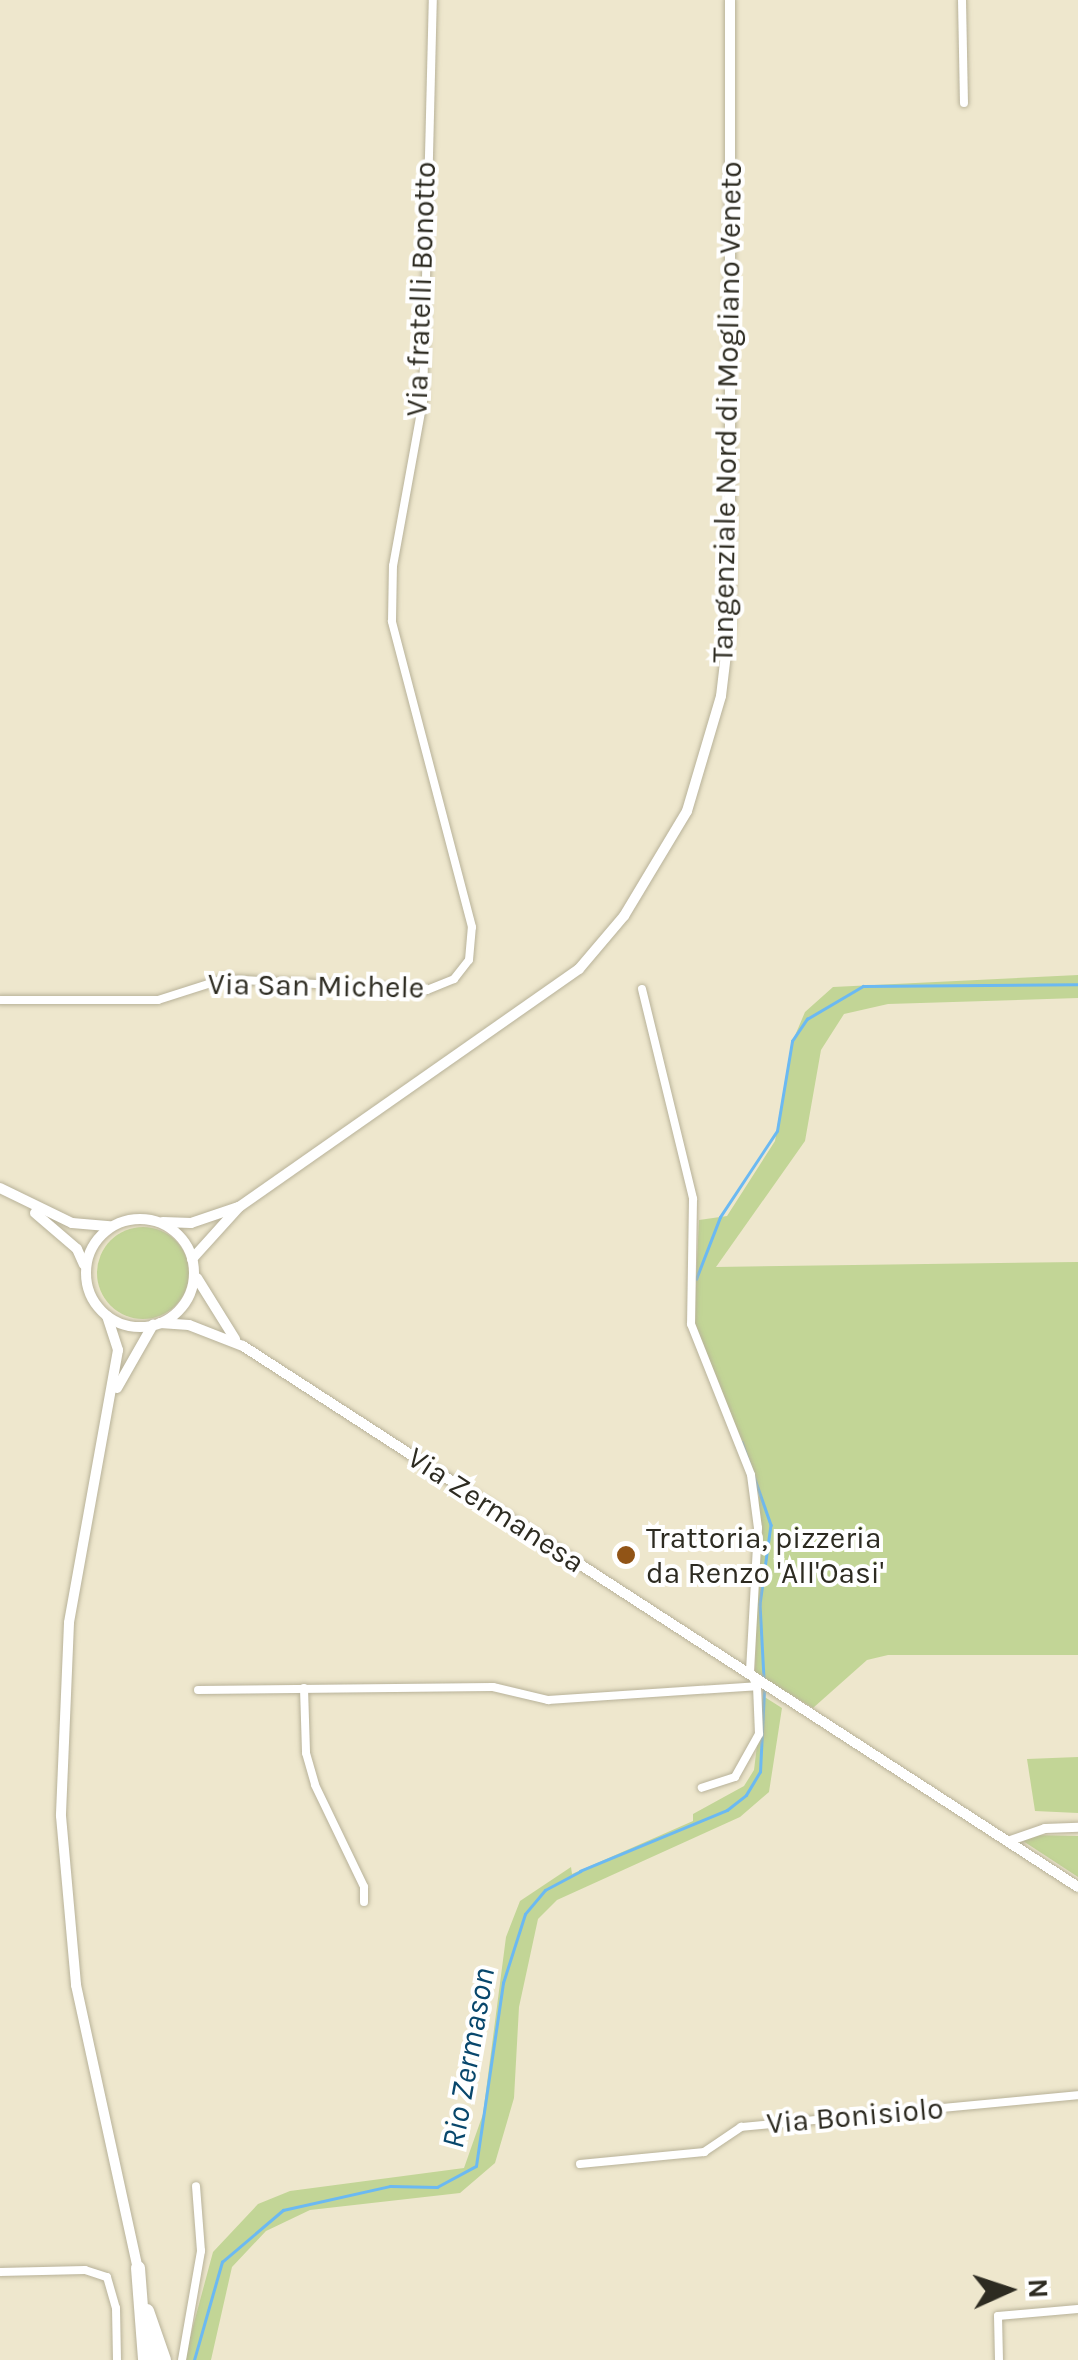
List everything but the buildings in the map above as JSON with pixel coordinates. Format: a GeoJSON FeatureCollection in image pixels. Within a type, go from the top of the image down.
{"type":"FeatureCollection","features":[{"type":"Feature","properties":{"kind":"highway"},"geometry":{"type":"LineString","coordinates":[[138,2268],[145,2360]]}},
{"type":"Feature","properties":{"kind":"highway"},"geometry":{"type":"LineString","coordinates":[[147,2311],[164,2360]]}},
{"type":"Feature","properties":{"kind":"main road","name":"Tangenziale Nord di Mogliano Veneto"},"geometry":{"type":"LineString","coordinates":[[160,1222],[191,1223],[239,1206],[579,969],[644,885],[693,796],[722,696],[730,621],[730,0]]}},
{"type":"Feature","properties":{"kind":"main road"},"geometry":{"type":"LineString","coordinates":[[0,1188],[72,1224],[160,1222]]}},
{"type":"Feature","properties":{"kind":"main road"},"geometry":{"type":"LineString","coordinates":[[19,1200],[77,1249],[118,1344],[110,1408],[69,1623],[60,1816],[83,2026],[155,2360]]}},
{"type":"Feature","properties":{"kind":"main road","name":"Tangenziale Nord di Mogliano Veneto"},"geometry":{"type":"LineString","coordinates":[[193,1262],[239,1206]]}},
{"type":"Feature","properties":{"kind":"main road","name":"Via Zermanesa"},"geometry":{"type":"LineString","coordinates":[[160,1222],[180,1237],[210,1306],[244,1346]]}},
{"type":"Feature","properties":{"kind":"main road"},"geometry":{"type":"LineString","coordinates":[[86,1276],[92,1246],[114,1224]]}},
{"type":"Feature","properties":{"kind":"main road"},"geometry":{"type":"LineString","coordinates":[[110,1408],[137,1344],[186,1300],[193,1262]]}},
{"type":"Feature","properties":{"kind":"main road","name":"Via Zermanesa"},"geometry":{"type":"LineString","coordinates":[[106,1316],[189,1325],[244,1346],[1007,1841]]}},
{"type":"Feature","properties":{"kind":"main road"},"geometry":{"type":"LineString","coordinates":[[1007,1841],[1078,1887]]}},
{"type":"Feature","properties":{"kind":"street","name":"Via fratelli Bonotto"},"geometry":{"type":"LineString","coordinates":[[433,0],[422,400],[393,566],[392,620],[474,936],[469,960],[454,979]]}},
{"type":"Feature","properties":{"kind":"street"},"geometry":{"type":"LineString","coordinates":[[962,0],[964,103]]}},
{"type":"Feature","properties":{"kind":"street","name":"Via San Michele"},"geometry":{"type":"LineString","coordinates":[[0,1000],[158,1000],[224,979],[427,990],[454,979]]}},
{"type":"Feature","properties":{"kind":"street"},"geometry":{"type":"LineString","coordinates":[[642,989],[693,1199],[691,1324],[755,1493],[758,1564],[750,1672],[757,1686],[759,1734],[751,1758],[735,1778],[702,1788]]}},
{"type":"Feature","properties":{"kind":"street"},"geometry":{"type":"LineString","coordinates":[[198,1690],[494,1687],[548,1700],[757,1686]]}},
{"type":"Feature","properties":{"kind":"street"},"geometry":{"type":"LineString","coordinates":[[304,1688],[306,1753],[364,1902]]}},
{"type":"Feature","properties":{"kind":"street"},"geometry":{"type":"LineString","coordinates":[[1007,1841],[1044,1828],[1078,1828]]}},
{"type":"Feature","properties":{"kind":"street","name":"Via Bonisiolo"},"geometry":{"type":"LineString","coordinates":[[580,2164],[704,2152],[741,2127],[1078,2095]]}},
{"type":"Feature","properties":{"kind":"street"},"geometry":{"type":"LineString","coordinates":[[182,2360],[201,2251],[196,2186]]}},
{"type":"Feature","properties":{"kind":"street"},"geometry":{"type":"LineString","coordinates":[[0,2272],[85,2270],[107,2277],[116,2308],[117,2360]]}},
{"type":"Feature","properties":{"kind":"street"},"geometry":{"type":"LineString","coordinates":[[999,2360],[998,2316],[1078,2309]]}},
{"type":"Feature","properties":{"kind":"green space"},"geometry":{"type":"Polygon","coordinates":[[[1078,975],[1078,998],[888,1004],[844,1014],[821,1050],[805,1141],[716,1267],[1078,1262],[1078,1655],[888,1655],[867,1660],[813,1708],[755,1673],[759,1489],[694,1323],[699,1220],[727,1216],[775,1141],[791,1045],[805,1012],[833,987],[1078,975]]]}},
{"type":"Feature","properties":{"kind":"green space"},"geometry":{"type":"Polygon","coordinates":[[[143,1227],[161,1230],[176,1240],[186,1255],[186,1291],[176,1306],[161,1316],[143,1319],[125,1316],[110,1306],[100,1291],[97,1273],[100,1255],[110,1240],[125,1230],[143,1227]]]}},
{"type":"Feature","properties":{"kind":"green space"},"geometry":{"type":"Polygon","coordinates":[[[763,1696],[782,1708],[769,1792],[740,1817],[557,1900],[538,1919],[519,2007],[514,2098],[495,2163],[460,2193],[310,2210],[266,2231],[232,2267],[211,2360],[184,2360],[213,2252],[258,2204],[290,2191],[464,2168],[483,2114],[506,1937],[520,1901],[571,1867],[572,1874],[693,1821],[693,1814],[744,1786],[754,1770],[763,1696]]]}},
{"type":"Feature","properties":{"kind":"green space"},"geometry":{"type":"Polygon","coordinates":[[[1078,1757],[1078,1813],[1035,1811],[1027,1759],[1078,1757]]]}},
{"type":"Feature","properties":{"kind":"green space"},"geometry":{"type":"Polygon","coordinates":[[[1033,1835],[1078,1836],[1078,1877],[1020,1839],[1033,1835]]]}},
{"type":"Feature","properties":{"kind":"waterway","name":"Rio Zermason"},"geometry":{"type":"LineString","coordinates":[[696,1279],[720,1217],[777,1131],[792,1041],[807,1019],[863,986],[1078,984]]}},
{"type":"Feature","properties":{"kind":"waterway","name":"Rio Zermason"},"geometry":{"type":"LineString","coordinates":[[742,1442],[771,1525],[760,1604],[764,1678]]}},
{"type":"Feature","properties":{"kind":"waterway","name":"Rio Zermason"},"geometry":{"type":"LineString","coordinates":[[194,2360],[222,2262],[283,2210],[390,2186],[437,2187],[476,2166],[503,1983],[525,1914],[545,1890],[580,1871],[727,1810],[746,1795],[760,1772],[764,1691]]}},
{"type":"Feature","properties":{"kind":"place","name":"Trattoria, pizzeria da Renzo 'All'Oasi'"},"geometry":{"type":"Point","coordinates":[626,1555]}}]}
